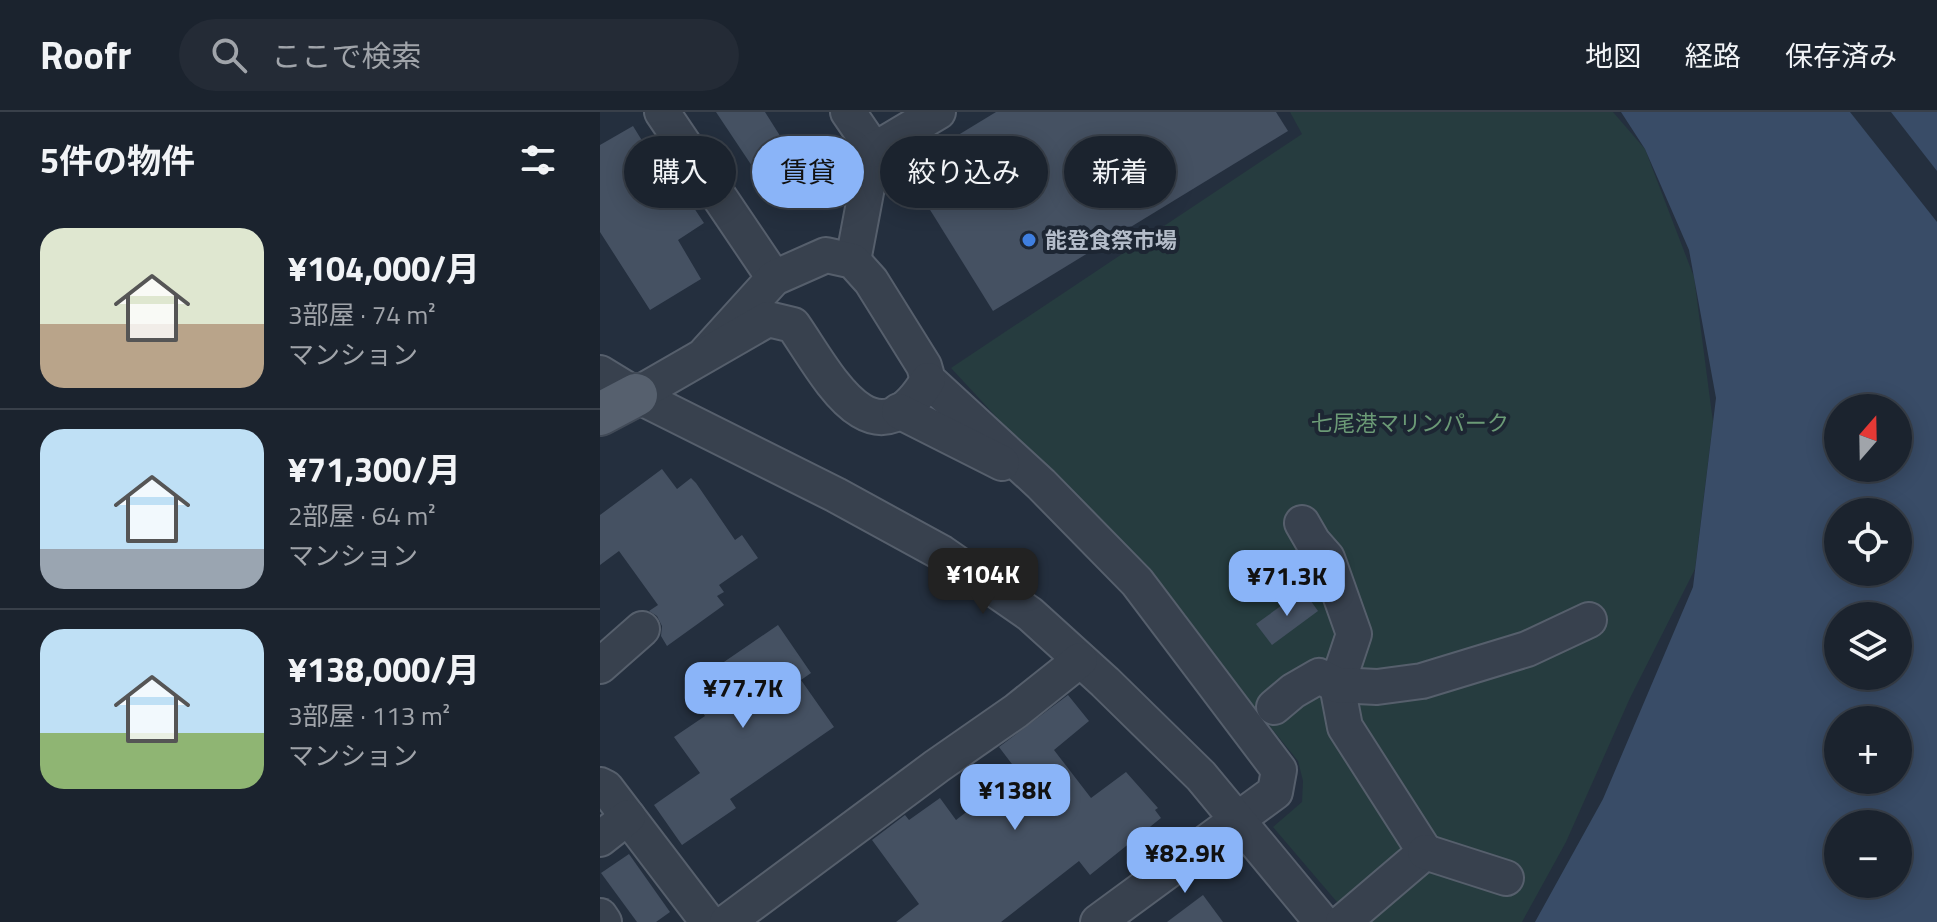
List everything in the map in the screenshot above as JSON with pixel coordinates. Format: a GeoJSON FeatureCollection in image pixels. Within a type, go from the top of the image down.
{"type":"FeatureCollection","features":[{"type":"Feature","properties":{"kind":"street"},"geometry":{"type":"LineString","coordinates":[[662,112],[774,278]]}},
{"type":"Feature","properties":{"kind":"street"},"geometry":{"type":"LineString","coordinates":[[848,112],[874,150],[853,261]]}},
{"type":"Feature","properties":{"kind":"street"},"geometry":{"type":"LineString","coordinates":[[874,150],[938,112]]}},
{"type":"Feature","properties":{"kind":"street"},"geometry":{"type":"LineString","coordinates":[[706,353],[774,278],[826,255],[853,261],[871,281],[924,366],[928,380],[1041,484],[1137,582],[1279,770],[1275,792],[1098,922]]}},
{"type":"Feature","properties":{"kind":"street"},"geometry":{"type":"LineString","coordinates":[[618,404],[768,319],[793,325],[844,399],[862,413],[880,419],[899,411],[917,398],[928,380]]}},
{"type":"Feature","properties":{"kind":"street"},"geometry":{"type":"LineString","coordinates":[[600,373],[618,404],[836,495],[942,553],[1030,614],[1201,776],[1322,922]]}},
{"type":"Feature","properties":{"kind":"street"},"geometry":{"type":"LineString","coordinates":[[899,411],[1041,484]]}},
{"type":"Feature","properties":{"kind":"street"},"geometry":{"type":"LineString","coordinates":[[1302,523],[1327,558],[1354,634],[1337,685],[1345,727],[1425,852],[1506,878]]}},
{"type":"Feature","properties":{"kind":"street"},"geometry":{"type":"LineString","coordinates":[[1274,707],[1319,676],[1337,685],[1377,687],[1422,681],[1527,649],[1589,620]]}},
{"type":"Feature","properties":{"kind":"street"},"geometry":{"type":"LineString","coordinates":[[600,666],[642,629]]}},
{"type":"Feature","properties":{"kind":"street"},"geometry":{"type":"LineString","coordinates":[[727,922],[925,774],[1016,711],[1080,660]]}},
{"type":"Feature","properties":{"kind":"street"},"geometry":{"type":"LineString","coordinates":[[600,785],[606,788],[628,817],[693,917]]}},
{"type":"Feature","properties":{"kind":"street"},"geometry":{"type":"LineString","coordinates":[[600,839],[628,817]]}},
{"type":"Feature","properties":{"kind":"street"},"geometry":{"type":"LineString","coordinates":[[1343,922],[1425,852]]}},
{"type":"Feature","properties":{"kind":"street"},"geometry":{"type":"LineString","coordinates":[[600,916],[604,922]]}},
{"type":"Feature","properties":{"kind":"green space","name":"七尾港マリンパーク"},"geometry":{"type":"Polygon","coordinates":[[[1290,112],[1613,112],[1645,149],[1694,277],[1713,422],[1695,569],[1630,698],[1566,842],[1522,922],[1354,922],[1273,827],[1302,802],[1303,781],[1298,761],[1179,614],[951,368],[1302,134],[1290,112]]]}},
{"type":"Feature","properties":{"kind":"water"},"geometry":{"type":"Polygon","coordinates":[[[1621,112],[1937,112],[1937,922],[1535,922],[1603,799],[1693,587],[1716,398],[1689,250],[1645,149],[1621,112]]]}},
{"type":"Feature","properties":{"kind":"pier"},"geometry":{"type":"Polygon","coordinates":[[[1850,112],[1891,112],[1937,171],[1937,222],[1850,112]]]}},
{"type":"Feature","properties":{"kind":"building"},"geometry":{"type":"Polygon","coordinates":[[[716,112],[765,112],[780,136],[752,136],[752,166],[736,142],[736,136],[732,136],[716,112]]]}},
{"type":"Feature","properties":{"kind":"building"},"geometry":{"type":"Polygon","coordinates":[[[996,112],[1276,112],[1288,131],[1176,199],[1176,136],[1064,136],[1064,208],[1162,208],[993,311],[929,208],[1048,208],[1048,136],[957,136],[996,112]]]}},
{"type":"Feature","properties":{"kind":"building"},"geometry":{"type":"Polygon","coordinates":[[[633,126],[639,136],[624,136],[624,208],[694,208],[704,223],[678,240],[701,279],[650,310],[600,232],[600,145],[633,126]]]}},
{"type":"Feature","properties":{"kind":"building"},"geometry":{"type":"Polygon","coordinates":[[[662,469],[677,489],[691,478],[735,540],[742,535],[758,558],[719,585],[724,592],[717,596],[724,605],[667,646],[661,636],[662,626],[657,616],[649,611],[658,605],[619,551],[600,565],[600,515],[662,469]]]}},
{"type":"Feature","properties":{"kind":"building"},"geometry":{"type":"Polygon","coordinates":[[[1303,590],[1318,611],[1272,645],[1256,624],[1303,590]]]}},
{"type":"Feature","properties":{"kind":"building"},"geometry":{"type":"Polygon","coordinates":[[[778,625],[811,673],[801,680],[834,727],[730,799],[736,808],[682,845],[654,805],[700,773],[674,737],[705,716],[686,688],[778,625]]]}},
{"type":"Feature","properties":{"kind":"building"},"geometry":{"type":"Polygon","coordinates":[[[1068,695],[1089,721],[1054,750],[1091,798],[1126,772],[1158,808],[1155,810],[1161,818],[1090,875],[1079,861],[1001,922],[896,922],[919,904],[872,840],[905,815],[909,820],[940,798],[956,820],[1018,772],[999,747],[1068,695]]]}},
{"type":"Feature","properties":{"kind":"building"},"geometry":{"type":"Polygon","coordinates":[[[629,854],[670,912],[656,922],[637,922],[601,873],[629,854]]]}},
{"type":"Feature","properties":{"kind":"building"},"geometry":{"type":"Polygon","coordinates":[[[1203,895],[1223,922],[1167,922],[1203,895]]]}},
{"type":"Feature","properties":{"kind":"place","name":"能登食祭市場"},"geometry":{"type":"Point","coordinates":[1029,240]}}]}
